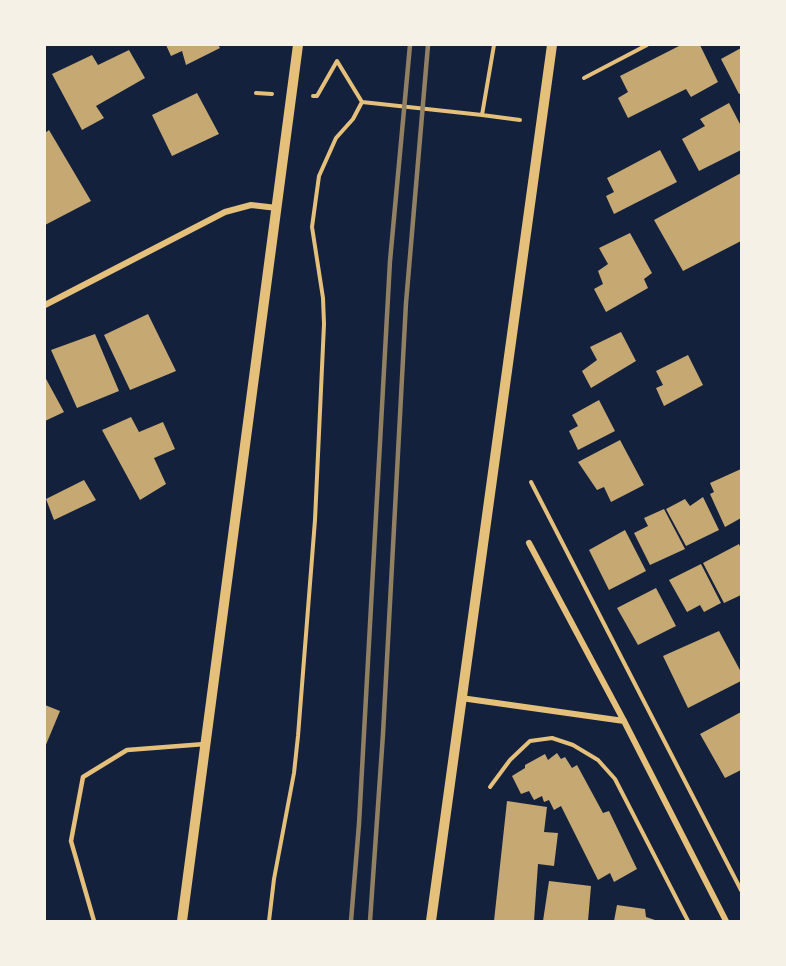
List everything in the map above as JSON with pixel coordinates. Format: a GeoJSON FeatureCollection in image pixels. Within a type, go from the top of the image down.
{"type":"FeatureCollection","features":[{"type":"Feature","properties":{"kind":"street"},"geometry":{"type":"LineString","coordinates":[[182,921],[298,45]]}},
{"type":"Feature","properties":{"kind":"street"},"geometry":{"type":"LineString","coordinates":[[431,921],[552,45]]}},
{"type":"Feature","properties":{"kind":"street"},"geometry":{"type":"LineString","coordinates":[[45,305],[225,212],[251,205],[277,208]]}},
{"type":"Feature","properties":{"kind":"street"},"geometry":{"type":"LineString","coordinates":[[529,543],[624,721],[726,921]]}},
{"type":"Feature","properties":{"kind":"street"},"geometry":{"type":"LineString","coordinates":[[461,698],[624,721]]}},
{"type":"Feature","properties":{"kind":"lane"},"geometry":{"type":"LineString","coordinates":[[94,921],[71,841],[83,777],[127,750],[205,744]]}},
{"type":"Feature","properties":{"kind":"path"},"geometry":{"type":"LineString","coordinates":[[482,115],[494,45]]}},
{"type":"Feature","properties":{"kind":"path"},"geometry":{"type":"LineString","coordinates":[[584,78],[646,45]]}},
{"type":"Feature","properties":{"kind":"path"},"geometry":{"type":"LineString","coordinates":[[311,96],[317,96],[337,61],[362,102]]}},
{"type":"Feature","properties":{"kind":"path"},"geometry":{"type":"LineString","coordinates":[[256,93],[266,94]]}},
{"type":"Feature","properties":{"kind":"path"},"geometry":{"type":"LineString","coordinates":[[362,102],[527,120]]}},
{"type":"Feature","properties":{"kind":"path"},"geometry":{"type":"LineString","coordinates":[[269,921],[298,736],[315,520],[324,324],[323,298],[312,227],[319,176],[336,138],[353,119],[362,102]]}},
{"type":"Feature","properties":{"kind":"path"},"geometry":{"type":"LineString","coordinates":[[531,482],[741,890]]}},
{"type":"Feature","properties":{"kind":"path"},"geometry":{"type":"LineString","coordinates":[[490,787],[510,760],[530,741],[552,738],[573,745],[598,760],[615,779],[688,921]]}},
{"type":"Feature","properties":{"kind":"building"},"geometry":{"type":"Polygon","coordinates":[[[166,45],[218,45],[220,48],[186,65],[182,51],[171,56],[166,45]]]}},
{"type":"Feature","properties":{"kind":"building"},"geometry":{"type":"Polygon","coordinates":[[[681,45],[700,45],[718,82],[691,97],[686,89],[628,118],[618,98],[628,92],[620,76],[681,45]]]}},
{"type":"Feature","properties":{"kind":"building"},"geometry":{"type":"Polygon","coordinates":[[[741,48],[741,93],[739,94],[721,59],[741,48]]]}},
{"type":"Feature","properties":{"kind":"building"},"geometry":{"type":"Polygon","coordinates":[[[129,50],[145,78],[96,106],[104,118],[82,130],[52,74],[92,55],[98,65],[129,50]]]}},
{"type":"Feature","properties":{"kind":"building"},"geometry":{"type":"Polygon","coordinates":[[[197,93],[219,134],[172,156],[152,115],[197,93]]]}},
{"type":"Feature","properties":{"kind":"building"},"geometry":{"type":"Polygon","coordinates":[[[729,103],[741,126],[741,150],[699,171],[682,139],[705,126],[700,119],[729,103]]]}},
{"type":"Feature","properties":{"kind":"building"},"geometry":{"type":"Polygon","coordinates":[[[49,130],[91,201],[45,225],[45,133],[49,130]]]}},
{"type":"Feature","properties":{"kind":"building"},"geometry":{"type":"Polygon","coordinates":[[[660,150],[677,182],[614,214],[606,196],[614,192],[607,178],[660,150]]]}},
{"type":"Feature","properties":{"kind":"building"},"geometry":{"type":"Polygon","coordinates":[[[741,173],[741,241],[683,271],[654,220],[741,173]]]}},
{"type":"Feature","properties":{"kind":"building"},"geometry":{"type":"Polygon","coordinates":[[[630,233],[652,273],[644,279],[648,288],[606,312],[594,289],[603,284],[598,271],[608,264],[599,248],[630,233]]]}},
{"type":"Feature","properties":{"kind":"building"},"geometry":{"type":"Polygon","coordinates":[[[148,314],[176,371],[130,390],[104,335],[148,314]]]}},
{"type":"Feature","properties":{"kind":"building"},"geometry":{"type":"Polygon","coordinates":[[[621,332],[636,361],[591,388],[582,371],[597,360],[590,347],[621,332]]]}},
{"type":"Feature","properties":{"kind":"building"},"geometry":{"type":"Polygon","coordinates":[[[95,334],[119,391],[77,408],[51,350],[95,334]]]}},
{"type":"Feature","properties":{"kind":"building"},"geometry":{"type":"Polygon","coordinates":[[[688,355],[703,385],[664,406],[656,388],[663,385],[656,371],[688,355]]]}},
{"type":"Feature","properties":{"kind":"building"},"geometry":{"type":"Polygon","coordinates":[[[45,377],[64,412],[45,421],[45,377]]]}},
{"type":"Feature","properties":{"kind":"building"},"geometry":{"type":"Polygon","coordinates":[[[599,400],[615,431],[578,450],[569,431],[578,426],[572,415],[599,400]]]}},
{"type":"Feature","properties":{"kind":"building"},"geometry":{"type":"Polygon","coordinates":[[[131,417],[139,432],[163,422],[175,449],[154,458],[166,484],[140,500],[102,430],[131,417]]]}},
{"type":"Feature","properties":{"kind":"building"},"geometry":{"type":"Polygon","coordinates":[[[620,440],[644,485],[611,502],[604,487],[597,490],[578,462],[620,440]]]}},
{"type":"Feature","properties":{"kind":"building"},"geometry":{"type":"Polygon","coordinates":[[[741,469],[741,518],[725,527],[710,494],[714,492],[710,483],[741,469]]]}},
{"type":"Feature","properties":{"kind":"building"},"geometry":{"type":"Polygon","coordinates":[[[84,480],[96,500],[54,520],[46,499],[84,480]]]}},
{"type":"Feature","properties":{"kind":"building"},"geometry":{"type":"Polygon","coordinates":[[[703,497],[719,530],[686,546],[666,509],[685,499],[690,506],[703,497]]]}},
{"type":"Feature","properties":{"kind":"building"},"geometry":{"type":"Polygon","coordinates":[[[664,509],[685,549],[650,565],[634,533],[648,526],[644,518],[664,509]]]}},
{"type":"Feature","properties":{"kind":"building"},"geometry":{"type":"Polygon","coordinates":[[[625,530],[646,571],[609,590],[589,550],[625,530]]]}},
{"type":"Feature","properties":{"kind":"building"},"geometry":{"type":"Polygon","coordinates":[[[739,544],[741,549],[741,595],[724,603],[703,563],[739,544]]]}},
{"type":"Feature","properties":{"kind":"building"},"geometry":{"type":"Polygon","coordinates":[[[701,564],[721,603],[704,612],[700,605],[687,612],[669,580],[701,564]]]}},
{"type":"Feature","properties":{"kind":"building"},"geometry":{"type":"Polygon","coordinates":[[[656,588],[676,626],[638,645],[617,608],[656,588]]]}},
{"type":"Feature","properties":{"kind":"building"},"geometry":{"type":"Polygon","coordinates":[[[719,631],[741,672],[741,681],[688,708],[663,656],[719,631]]]}},
{"type":"Feature","properties":{"kind":"building"},"geometry":{"type":"Polygon","coordinates":[[[45,705],[60,711],[45,747],[45,705]]]}},
{"type":"Feature","properties":{"kind":"building"},"geometry":{"type":"Polygon","coordinates":[[[741,712],[741,770],[725,778],[700,734],[741,712]]]}},
{"type":"Feature","properties":{"kind":"building"},"geometry":{"type":"Polygon","coordinates":[[[557,753],[561,759],[565,757],[572,768],[577,765],[603,813],[609,811],[637,869],[614,882],[610,873],[598,880],[561,806],[554,810],[549,800],[544,802],[542,796],[534,800],[529,791],[521,794],[512,776],[525,768],[525,765],[545,754],[548,760],[557,753]]]}},
{"type":"Feature","properties":{"kind":"building"},"geometry":{"type":"Polygon","coordinates":[[[507,801],[547,807],[544,832],[558,833],[554,866],[538,864],[534,921],[494,921],[507,801]]]}},
{"type":"Feature","properties":{"kind":"building"},"geometry":{"type":"Polygon","coordinates":[[[549,881],[591,886],[588,921],[543,921],[549,881]]]}},
{"type":"Feature","properties":{"kind":"building"},"geometry":{"type":"Polygon","coordinates":[[[617,905],[645,909],[646,917],[658,921],[614,921],[617,905]]]}},
{"type":"Feature","properties":{"kind":"railway"},"geometry":{"type":"LineString","coordinates":[[351,921],[359,824],[390,261],[410,45]]}},
{"type":"Feature","properties":{"kind":"railway"},"geometry":{"type":"LineString","coordinates":[[370,921],[383,734],[406,303],[428,45]]}}]}
